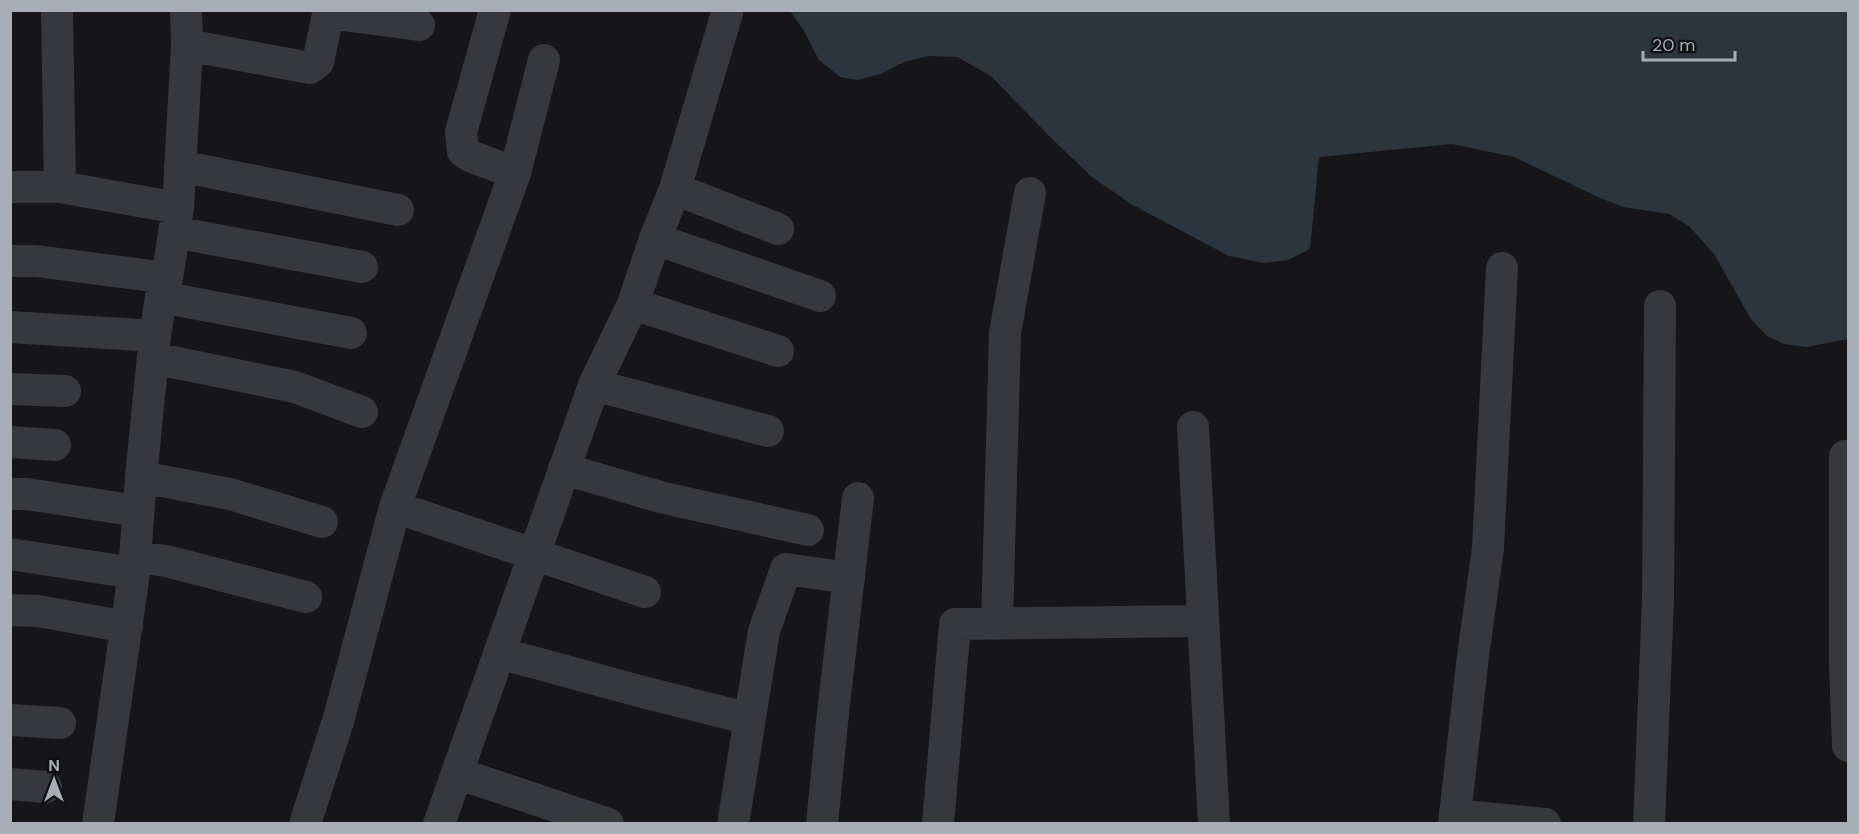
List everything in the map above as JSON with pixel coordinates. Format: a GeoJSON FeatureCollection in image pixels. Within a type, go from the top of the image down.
{"type":"FeatureCollection","features":[{"type":"Feature","properties":{"kind":"street"},"geometry":{"type":"LineString","coordinates":[[57,10],[60,187]]}},
{"type":"Feature","properties":{"kind":"street"},"geometry":{"type":"LineString","coordinates":[[98,824],[135,565],[154,347],[176,220],[187,45],[186,10]]}},
{"type":"Feature","properties":{"kind":"street"},"geometry":{"type":"LineString","coordinates":[[495,10],[461,132],[462,144],[463,151],[470,156],[515,173]]}},
{"type":"Feature","properties":{"kind":"street"},"geometry":{"type":"LineString","coordinates":[[187,45],[310,68],[318,62],[328,12],[419,25]]}},
{"type":"Feature","properties":{"kind":"street"},"geometry":{"type":"LineString","coordinates":[[439,824],[594,385],[633,304],[675,189],[727,13]]}},
{"type":"Feature","properties":{"kind":"street"},"geometry":{"type":"LineString","coordinates":[[305,824],[339,718],[395,507],[515,173],[544,60]]}},
{"type":"Feature","properties":{"kind":"street"},"geometry":{"type":"LineString","coordinates":[[180,166],[398,210]]}},
{"type":"Feature","properties":{"kind":"street"},"geometry":{"type":"LineString","coordinates":[[10,187],[60,187],[176,220],[362,267]]}},
{"type":"Feature","properties":{"kind":"street"},"geometry":{"type":"LineString","coordinates":[[675,189],[778,229]]}},
{"type":"Feature","properties":{"kind":"street"},"geometry":{"type":"LineString","coordinates":[[997,623],[1005,333],[1030,193]]}},
{"type":"Feature","properties":{"kind":"street"},"geometry":{"type":"LineString","coordinates":[[655,239],[820,296]]}},
{"type":"Feature","properties":{"kind":"street"},"geometry":{"type":"LineString","coordinates":[[10,261],[36,261],[164,288],[351,333]]}},
{"type":"Feature","properties":{"kind":"street"},"geometry":{"type":"LineString","coordinates":[[1502,268],[1488,548],[1455,819],[1545,824]]}},
{"type":"Feature","properties":{"kind":"street"},"geometry":{"type":"LineString","coordinates":[[633,304],[778,351]]}},
{"type":"Feature","properties":{"kind":"street"},"geometry":{"type":"LineString","coordinates":[[1649,824],[1658,600],[1660,306]]}},
{"type":"Feature","properties":{"kind":"street"},"geometry":{"type":"LineString","coordinates":[[10,327],[154,347],[295,387],[362,412]]}},
{"type":"Feature","properties":{"kind":"street"},"geometry":{"type":"LineString","coordinates":[[594,385],[768,431]]}},
{"type":"Feature","properties":{"kind":"street"},"geometry":{"type":"LineString","coordinates":[[10,389],[65,391]]}},
{"type":"Feature","properties":{"kind":"street"},"geometry":{"type":"LineString","coordinates":[[1193,427],[1214,824]]}},
{"type":"Feature","properties":{"kind":"street"},"geometry":{"type":"LineString","coordinates":[[10,442],[55,445]]}},
{"type":"Feature","properties":{"kind":"street"},"geometry":{"type":"LineString","coordinates":[[1845,456],[1845,665],[1848,746]]}},
{"type":"Feature","properties":{"kind":"street"},"geometry":{"type":"LineString","coordinates":[[564,469],[663,498],[808,530]]}},
{"type":"Feature","properties":{"kind":"street"},"geometry":{"type":"LineString","coordinates":[[141,477],[230,494],[322,522]]}},
{"type":"Feature","properties":{"kind":"street"},"geometry":{"type":"LineString","coordinates":[[10,494],[27,494],[138,511]]}},
{"type":"Feature","properties":{"kind":"street"},"geometry":{"type":"LineString","coordinates":[[822,824],[858,498]]}},
{"type":"Feature","properties":{"kind":"street"},"geometry":{"type":"LineString","coordinates":[[395,507],[645,592]]}},
{"type":"Feature","properties":{"kind":"street"},"geometry":{"type":"LineString","coordinates":[[10,554],[135,565],[166,561],[306,597]]}},
{"type":"Feature","properties":{"kind":"street"},"geometry":{"type":"LineString","coordinates":[[733,824],[764,631],[786,569],[849,578]]}},
{"type":"Feature","properties":{"kind":"street"},"geometry":{"type":"LineString","coordinates":[[10,610],[38,611],[126,627]]}},
{"type":"Feature","properties":{"kind":"street"},"geometry":{"type":"LineString","coordinates":[[938,824],[955,624],[1203,621]]}},
{"type":"Feature","properties":{"kind":"street"},"geometry":{"type":"LineString","coordinates":[[499,653],[750,719]]}},
{"type":"Feature","properties":{"kind":"street"},"geometry":{"type":"LineString","coordinates":[[10,720],[60,723]]}},
{"type":"Feature","properties":{"kind":"street"},"geometry":{"type":"LineString","coordinates":[[457,772],[608,824]]}},
{"type":"Feature","properties":{"kind":"street"},"geometry":{"type":"LineString","coordinates":[[10,784],[45,787]]}},
{"type":"Feature","properties":{"kind":"shaded area"},"geometry":{"type":"Polygon","coordinates":[[[790,11],[1848,11],[1848,339],[1806,347],[1784,344],[1767,336],[1751,319],[1714,254],[1689,226],[1669,214],[1623,207],[1514,157],[1452,144],[1319,157],[1310,249],[1288,260],[1263,263],[1229,256],[1131,204],[1092,177],[991,76],[957,57],[928,56],[904,62],[881,74],[858,80],[840,77],[819,60],[804,31],[790,11]]]}}]}
